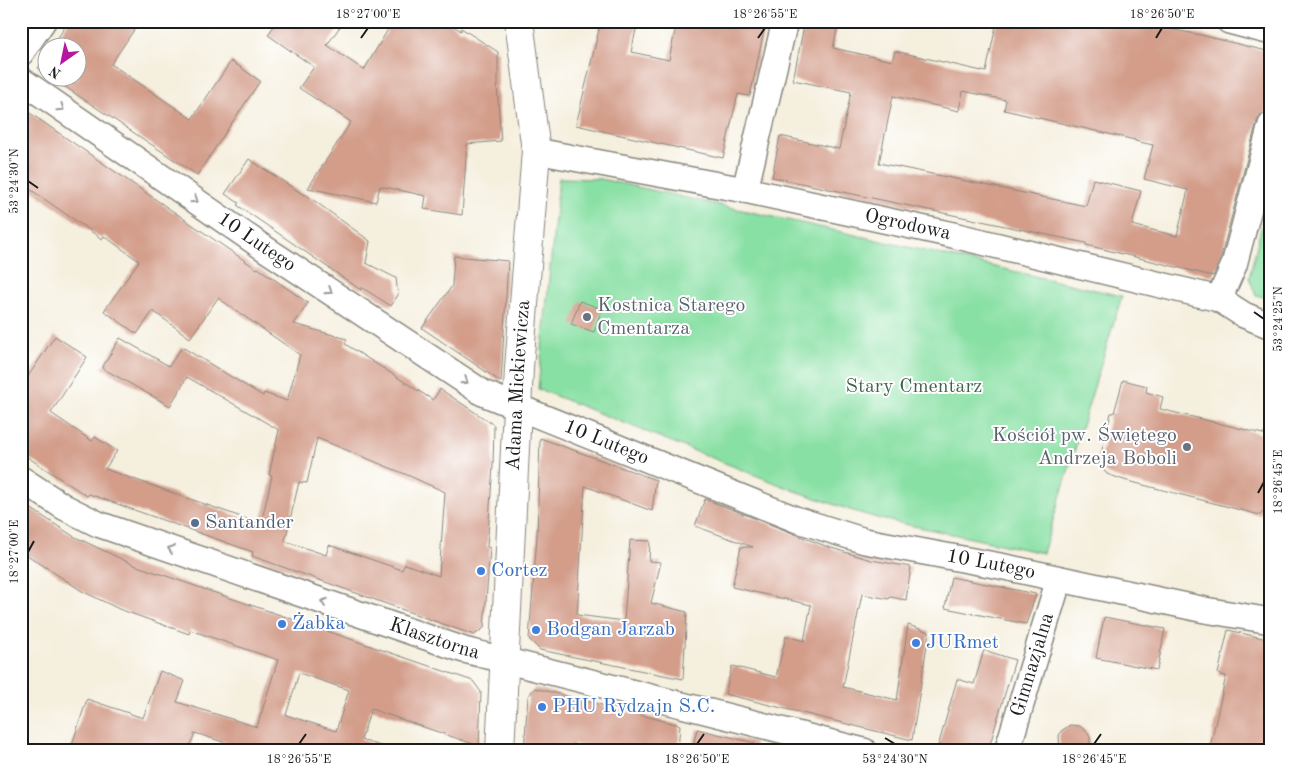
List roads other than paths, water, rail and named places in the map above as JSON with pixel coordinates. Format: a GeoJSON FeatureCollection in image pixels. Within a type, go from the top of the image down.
{"type":"FeatureCollection","features":[{"type":"Feature","properties":{"kind":"street"},"geometry":{"type":"LineString","coordinates":[[21,53],[43,21]]}},
{"type":"Feature","properties":{"kind":"street"},"geometry":{"type":"LineString","coordinates":[[745,190],[785,21]]}},
{"type":"Feature","properties":{"kind":"street"},"geometry":{"type":"LineString","coordinates":[[1229,21],[1271,32]]}},
{"type":"Feature","properties":{"kind":"street","name":"Adama Mickiewicza"},"geometry":{"type":"LineString","coordinates":[[500,751],[519,368],[536,151],[517,22]]}},
{"type":"Feature","properties":{"kind":"street","name":"10 Lutego"},"geometry":{"type":"LineString","coordinates":[[21,80],[261,246],[483,394],[545,417],[795,519],[865,541],[1205,610],[1271,621]]}},
{"type":"Feature","properties":{"kind":"street"},"geometry":{"type":"LineString","coordinates":[[1219,299],[1234,265],[1271,125]]}},
{"type":"Feature","properties":{"kind":"street","name":"Ogrodowa"},"geometry":{"type":"LineString","coordinates":[[536,151],[745,190],[953,235],[1219,299],[1244,315],[1271,326]]}},
{"type":"Feature","properties":{"kind":"street","name":"Klasztorna"},"geometry":{"type":"LineString","coordinates":[[21,479],[64,507],[98,524],[464,650],[864,751]]}},
{"type":"Feature","properties":{"kind":"street","name":"Gimnazjalna"},"geometry":{"type":"LineString","coordinates":[[1007,751],[1059,579]]}},
{"type":"Feature","properties":{"kind":"place","name":"Kostnica Starego Cmentarza"},"geometry":{"type":"Point","coordinates":[587,317]}},
{"type":"Feature","properties":{"kind":"place","name":"Kościół pw. Świętego Andrzeja Boboli"},"geometry":{"type":"Point","coordinates":[1187,447]}},
{"type":"Feature","properties":{"kind":"place","name":"Santander"},"geometry":{"type":"Point","coordinates":[195,523]}},
{"type":"Feature","properties":{"kind":"place","name":"Cortez"},"geometry":{"type":"Point","coordinates":[481,571]}},
{"type":"Feature","properties":{"kind":"place","name":"Żabka"},"geometry":{"type":"Point","coordinates":[282,624]}},
{"type":"Feature","properties":{"kind":"place","name":"Bodgan Jarzab"},"geometry":{"type":"Point","coordinates":[536,630]}},
{"type":"Feature","properties":{"kind":"place","name":"JURmet"},"geometry":{"type":"Point","coordinates":[916,643]}},
{"type":"Feature","properties":{"kind":"place","name":"PHU Rydzajn S.C."},"geometry":{"type":"Point","coordinates":[542,707]}},
{"type":"Feature","properties":{"kind":"park label","name":"Stary Cmentarz"},"geometry":{"type":"Point","coordinates":[914,387]}}]}
